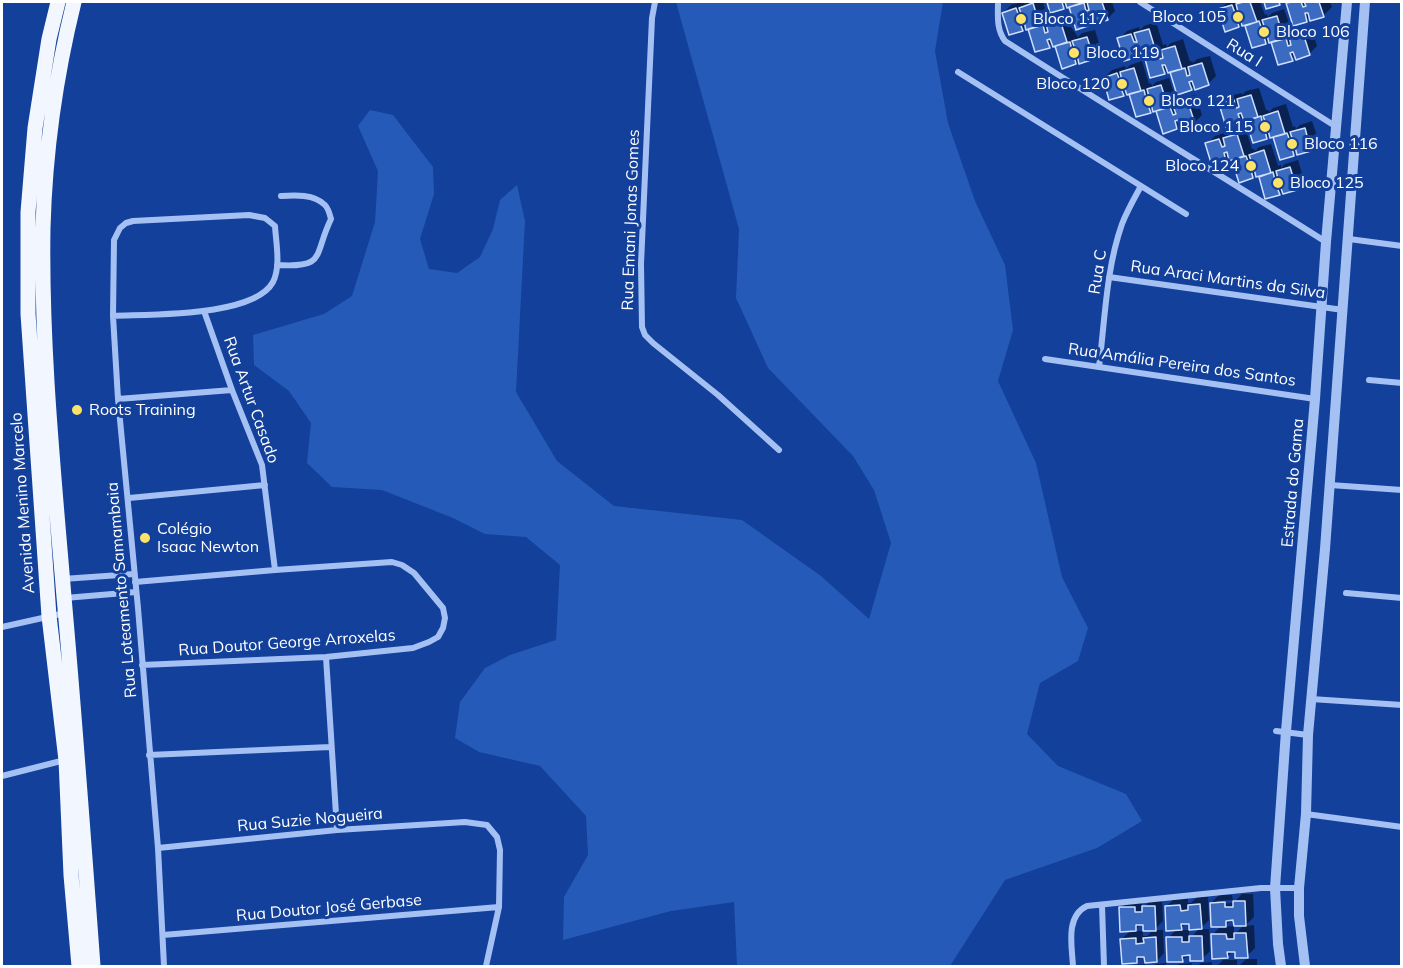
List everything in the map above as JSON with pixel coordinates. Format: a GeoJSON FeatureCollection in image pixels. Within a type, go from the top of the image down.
{"type":"FeatureCollection","features":[{"type":"Feature","properties":{"kind":"main road","name":"Avenida Menino Marcelo"},"geometry":{"type":"LineString","coordinates":[[58,2],[49,39],[35,128],[28,212],[28,314],[55,579],[65,605],[93,966]]}},
{"type":"Feature","properties":{"kind":"main road","name":"Avenida Menino Marcelo"},"geometry":{"type":"LineString","coordinates":[[74,2],[61,56],[50,131],[43,227],[45,352],[55,579],[49,616],[66,760],[71,874],[79,966]]}},
{"type":"Feature","properties":{"kind":"street","name":"Rua Emani Jonas Gomes"},"geometry":{"type":"LineString","coordinates":[[655,2],[652,18],[641,264],[642,327],[645,335],[653,343],[718,395],[779,450]]}},
{"type":"Feature","properties":{"kind":"street"},"geometry":{"type":"LineString","coordinates":[[998,2],[999,32],[1005,41],[1326,242]]}},
{"type":"Feature","properties":{"kind":"street","name":"Rua I"},"geometry":{"type":"LineString","coordinates":[[1140,2],[1335,126]]}},
{"type":"Feature","properties":{"kind":"street","name":"Estrada do Gama"},"geometry":{"type":"LineString","coordinates":[[1281,966],[1275,888],[1281,731],[1316,399],[1335,126],[1347,2]]}},
{"type":"Feature","properties":{"kind":"street"},"geometry":{"type":"LineString","coordinates":[[1305,966],[1299,916],[1299,888],[1306,814],[1308,735],[1330,485],[1365,2]]}},
{"type":"Feature","properties":{"kind":"street"},"geometry":{"type":"LineString","coordinates":[[958,72],[1186,214]]}},
{"type":"Feature","properties":{"kind":"street","name":"Rua C"},"geometry":{"type":"LineString","coordinates":[[1099,367],[1109,277],[1122,225],[1141,186]]}},
{"type":"Feature","properties":{"kind":"street"},"geometry":{"type":"LineString","coordinates":[[113,316],[204,312],[240,304],[267,290],[273,281],[277,265],[305,265],[316,259],[331,219],[325,205],[312,198],[298,195],[282,196]]}},
{"type":"Feature","properties":{"kind":"street","name":"Rua Loteamento Samambaia"},"geometry":{"type":"LineString","coordinates":[[164,966],[158,848],[129,498],[118,399],[113,316],[114,240],[120,228],[133,221],[249,215],[265,218],[275,226],[277,265]]}},
{"type":"Feature","properties":{"kind":"street"},"geometry":{"type":"LineString","coordinates":[[1349,239],[1401,246]]}},
{"type":"Feature","properties":{"kind":"street","name":"Rua Araci Martins da Silva"},"geometry":{"type":"LineString","coordinates":[[1109,277],[1343,310]]}},
{"type":"Feature","properties":{"kind":"street","name":"Rua Artur Casado"},"geometry":{"type":"LineString","coordinates":[[204,312],[262,465],[275,570]]}},
{"type":"Feature","properties":{"kind":"street","name":"Rua Amália Pereira dos Santos"},"geometry":{"type":"LineString","coordinates":[[1045,359],[1316,399]]}},
{"type":"Feature","properties":{"kind":"street"},"geometry":{"type":"LineString","coordinates":[[1369,380],[1401,383]]}},
{"type":"Feature","properties":{"kind":"street"},"geometry":{"type":"LineString","coordinates":[[118,399],[232,390]]}},
{"type":"Feature","properties":{"kind":"street"},"geometry":{"type":"LineString","coordinates":[[129,498],[265,485]]}},
{"type":"Feature","properties":{"kind":"street"},"geometry":{"type":"LineString","coordinates":[[1330,485],[1401,490]]}},
{"type":"Feature","properties":{"kind":"street","name":"Rua Doutor George Arroxelas"},"geometry":{"type":"LineString","coordinates":[[142,665],[326,657],[413,648],[438,637],[446,618],[443,608],[414,573],[392,562],[275,570]]}},
{"type":"Feature","properties":{"kind":"street"},"geometry":{"type":"LineString","coordinates":[[135,582],[275,570]]}},
{"type":"Feature","properties":{"kind":"street"},"geometry":{"type":"LineString","coordinates":[[55,579],[135,574]]}},
{"type":"Feature","properties":{"kind":"street"},"geometry":{"type":"LineString","coordinates":[[2,627],[49,616],[65,605],[136,592]]}},
{"type":"Feature","properties":{"kind":"street"},"geometry":{"type":"LineString","coordinates":[[1346,593],[1401,598]]}},
{"type":"Feature","properties":{"kind":"street"},"geometry":{"type":"LineString","coordinates":[[326,657],[337,830]]}},
{"type":"Feature","properties":{"kind":"street"},"geometry":{"type":"LineString","coordinates":[[1311,699],[1401,705]]}},
{"type":"Feature","properties":{"kind":"street"},"geometry":{"type":"LineString","coordinates":[[1281,731],[1308,735]]}},
{"type":"Feature","properties":{"kind":"street"},"geometry":{"type":"LineString","coordinates":[[149,755],[330,747]]}},
{"type":"Feature","properties":{"kind":"street"},"geometry":{"type":"LineString","coordinates":[[2,776],[66,760]]}},
{"type":"Feature","properties":{"kind":"street"},"geometry":{"type":"LineString","coordinates":[[1306,814],[1401,827]]}},
{"type":"Feature","properties":{"kind":"street","name":"Rua Suzie Nogueira"},"geometry":{"type":"LineString","coordinates":[[158,848],[337,830],[465,822],[488,825],[497,837],[500,850],[498,908]]}},
{"type":"Feature","properties":{"kind":"street"},"geometry":{"type":"LineString","coordinates":[[1073,966],[1074,919],[1081,909],[1087,906],[1261,888],[1299,888]]}},
{"type":"Feature","properties":{"kind":"street"},"geometry":{"type":"LineString","coordinates":[[1102,905],[1104,966]]}},
{"type":"Feature","properties":{"kind":"street"},"geometry":{"type":"LineString","coordinates":[[486,966],[498,908]]}},
{"type":"Feature","properties":{"kind":"street","name":"Rua Doutor José Gerbase"},"geometry":{"type":"LineString","coordinates":[[163,935],[498,908]]}},
{"type":"Feature","properties":{"kind":"shaded area"},"geometry":{"type":"Polygon","coordinates":[[[676,2],[943,2],[935,51],[948,123],[975,201],[1005,265],[1013,330],[998,381],[1036,463],[1062,577],[1088,628],[1078,661],[1040,683],[1027,734],[1058,766],[1126,794],[1142,821],[1097,848],[1005,880],[950,966],[737,966],[734,902],[671,911],[563,940],[564,897],[588,855],[586,816],[540,766],[479,752],[455,738],[460,702],[485,668],[510,655],[556,640],[560,565],[526,537],[485,534],[453,518],[382,490],[332,487],[307,463],[311,423],[289,391],[254,365],[253,335],[324,314],[352,296],[375,222],[378,171],[358,126],[370,110],[393,115],[433,167],[434,194],[420,239],[429,269],[457,273],[480,257],[493,229],[500,200],[517,185],[525,221],[516,392],[557,461],[614,506],[742,520],[821,576],[869,619],[891,543],[874,490],[853,456],[768,368],[736,298],[739,229],[676,2]]]}},
{"type":"Feature","properties":{"kind":"building"},"geometry":{"type":"Polygon","coordinates":[[[1047,2],[1062,2],[1064,9],[1050,13],[1047,2]]]}},
{"type":"Feature","properties":{"kind":"building"},"geometry":{"type":"Polygon","coordinates":[[[1065,2],[1081,2],[1081,3],[1067,8],[1065,2]]]}},
{"type":"Feature","properties":{"kind":"building"},"geometry":{"type":"Polygon","coordinates":[[[1087,2],[1102,2],[1108,20],[1094,24],[1091,16],[1088,17],[1091,25],[1076,30],[1069,7],[1084,3],[1086,11],[1089,10],[1087,2]]]}},
{"type":"Feature","properties":{"kind":"building","name":"Bloco 105"},"geometry":{"type":"Polygon","coordinates":[[[1250,2],[1257,22],[1242,26],[1240,18],[1237,19],[1239,27],[1225,32],[1218,9],[1232,5],[1235,13],[1238,12],[1236,4],[1250,2]]]}},
{"type":"Feature","properties":{"kind":"building"},"geometry":{"type":"Polygon","coordinates":[[[1264,2],[1279,2],[1280,5],[1266,9],[1264,2]]]}},
{"type":"Feature","properties":{"kind":"building"},"geometry":{"type":"Polygon","coordinates":[[[1301,2],[1303,7],[1306,6],[1304,2],[1319,2],[1324,17],[1310,21],[1308,13],[1305,13],[1307,22],[1293,26],[1286,3],[1301,2]]]}},
{"type":"Feature","properties":{"kind":"building","name":"Bloco 117"},"geometry":{"type":"Polygon","coordinates":[[[1033,3],[1040,26],[1026,30],[1024,22],[1020,23],[1023,31],[1009,35],[1002,13],[1016,8],[1019,16],[1022,16],[1019,8],[1033,3]]]}},
{"type":"Feature","properties":{"kind":"building","name":"Bloco 106"},"geometry":{"type":"Polygon","coordinates":[[[1277,16],[1284,39],[1269,43],[1267,35],[1264,36],[1266,44],[1252,48],[1245,26],[1259,21],[1262,29],[1265,29],[1262,20],[1277,16]]]}},
{"type":"Feature","properties":{"kind":"building"},"geometry":{"type":"Polygon","coordinates":[[[1060,20],[1067,42],[1053,47],[1050,39],[1047,40],[1050,48],[1035,52],[1028,29],[1043,25],[1045,33],[1048,32],[1046,24],[1060,20]]]}},
{"type":"Feature","properties":{"kind":"building"},"geometry":{"type":"Polygon","coordinates":[[[1149,29],[1156,52],[1141,56],[1139,48],[1136,49],[1138,57],[1124,61],[1117,38],[1131,34],[1134,42],[1137,42],[1134,33],[1149,29]]]}},
{"type":"Feature","properties":{"kind":"building"},"geometry":{"type":"Polygon","coordinates":[[[1303,33],[1310,55],[1296,60],[1293,52],[1290,53],[1293,61],[1278,65],[1271,42],[1286,38],[1288,46],[1291,45],[1289,37],[1303,33]]]}},
{"type":"Feature","properties":{"kind":"building","name":"Bloco 119"},"geometry":{"type":"Polygon","coordinates":[[[1087,37],[1094,59],[1079,64],[1077,55],[1074,56],[1076,64],[1062,69],[1055,46],[1070,42],[1072,50],[1075,49],[1072,41],[1087,37]]]}},
{"type":"Feature","properties":{"kind":"building"},"geometry":{"type":"Polygon","coordinates":[[[1175,46],[1182,69],[1168,73],[1165,65],[1162,65],[1165,74],[1150,78],[1144,55],[1158,51],[1160,59],[1163,58],[1161,50],[1175,46]]]}},
{"type":"Feature","properties":{"kind":"building"},"geometry":{"type":"Polygon","coordinates":[[[1202,63],[1209,85],[1195,90],[1192,81],[1189,82],[1192,90],[1177,95],[1170,72],[1185,68],[1187,76],[1190,75],[1188,67],[1202,63]]]}},
{"type":"Feature","properties":{"kind":"building","name":"Bloco 120"},"geometry":{"type":"Polygon","coordinates":[[[1134,68],[1141,91],[1127,95],[1124,87],[1121,88],[1124,96],[1109,100],[1103,78],[1117,73],[1122,81],[1120,72],[1134,68]]]}},
{"type":"Feature","properties":{"kind":"building","name":"Bloco 121"},"geometry":{"type":"Polygon","coordinates":[[[1161,85],[1168,107],[1153,112],[1151,104],[1148,105],[1151,113],[1136,117],[1129,94],[1144,90],[1146,98],[1149,97],[1147,89],[1161,85]]]}},
{"type":"Feature","properties":{"kind":"building"},"geometry":{"type":"Polygon","coordinates":[[[1251,95],[1258,117],[1244,121],[1241,113],[1238,114],[1241,122],[1226,127],[1219,104],[1234,100],[1236,108],[1239,107],[1237,99],[1251,95]]]}},
{"type":"Feature","properties":{"kind":"building"},"geometry":{"type":"Polygon","coordinates":[[[1188,102],[1195,124],[1180,128],[1178,120],[1175,121],[1177,129],[1163,134],[1156,111],[1170,107],[1173,115],[1176,114],[1173,106],[1188,102]]]}},
{"type":"Feature","properties":{"kind":"building","name":"Bloco 115"},"geometry":{"type":"Polygon","coordinates":[[[1278,111],[1285,134],[1270,138],[1268,130],[1265,131],[1267,139],[1253,143],[1246,121],[1261,116],[1263,125],[1266,124],[1263,116],[1278,111]]]}},
{"type":"Feature","properties":{"kind":"building","name":"Bloco 116"},"geometry":{"type":"Polygon","coordinates":[[[1305,128],[1311,151],[1297,155],[1295,147],[1292,148],[1294,156],[1280,160],[1273,137],[1287,133],[1290,141],[1293,141],[1290,132],[1305,128]]]}},
{"type":"Feature","properties":{"kind":"building"},"geometry":{"type":"Polygon","coordinates":[[[1237,134],[1244,156],[1229,161],[1227,152],[1224,153],[1226,161],[1212,166],[1205,143],[1219,139],[1222,147],[1225,146],[1223,138],[1237,134]]]}},
{"type":"Feature","properties":{"kind":"building","name":"Bloco 124"},"geometry":{"type":"Polygon","coordinates":[[[1264,150],[1271,173],[1256,177],[1254,169],[1251,170],[1253,178],[1239,183],[1232,160],[1246,156],[1249,164],[1252,163],[1249,155],[1264,150]]]}},
{"type":"Feature","properties":{"kind":"building","name":"Bloco 125"},"geometry":{"type":"Polygon","coordinates":[[[1290,167],[1297,190],[1283,194],[1280,186],[1277,187],[1280,195],[1265,199],[1259,177],[1273,172],[1275,180],[1278,179],[1276,171],[1290,167]]]}},
{"type":"Feature","properties":{"kind":"building"},"geometry":{"type":"Polygon","coordinates":[[[1233,901],[1245,901],[1246,926],[1234,926],[1233,920],[1226,921],[1226,927],[1211,927],[1210,903],[1225,902],[1225,907],[1233,907],[1233,901]]]}},
{"type":"Feature","properties":{"kind":"building"},"geometry":{"type":"Polygon","coordinates":[[[1200,904],[1202,929],[1189,930],[1189,924],[1181,924],[1182,930],[1166,931],[1165,906],[1180,905],[1181,911],[1188,910],[1188,905],[1200,904]]]}},
{"type":"Feature","properties":{"kind":"building"},"geometry":{"type":"Polygon","coordinates":[[[1142,906],[1155,906],[1156,931],[1143,931],[1143,925],[1136,925],[1136,931],[1120,932],[1119,907],[1135,907],[1135,912],[1142,912],[1142,906]]]}},
{"type":"Feature","properties":{"kind":"building"},"geometry":{"type":"Polygon","coordinates":[[[1234,933],[1246,933],[1248,958],[1235,958],[1235,952],[1227,952],[1228,958],[1212,959],[1211,934],[1226,934],[1227,939],[1234,939],[1234,933]]]}},
{"type":"Feature","properties":{"kind":"building"},"geometry":{"type":"Polygon","coordinates":[[[1189,936],[1202,936],[1203,961],[1190,961],[1190,955],[1182,956],[1183,962],[1167,962],[1166,937],[1182,937],[1182,942],[1189,942],[1189,936]]]}},
{"type":"Feature","properties":{"kind":"building"},"geometry":{"type":"Polygon","coordinates":[[[1156,937],[1157,962],[1145,963],[1144,957],[1137,957],[1137,963],[1122,964],[1120,939],[1136,938],[1136,944],[1144,943],[1143,938],[1156,937]]]}},
{"type":"Feature","properties":{"kind":"place","name":"Bloco 105"},"geometry":{"type":"Point","coordinates":[1238,17]}},
{"type":"Feature","properties":{"kind":"place","name":"Bloco 117"},"geometry":{"type":"Point","coordinates":[1021,19]}},
{"type":"Feature","properties":{"kind":"place","name":"Bloco 106"},"geometry":{"type":"Point","coordinates":[1264,32]}},
{"type":"Feature","properties":{"kind":"place","name":"Bloco 119"},"geometry":{"type":"Point","coordinates":[1074,53]}},
{"type":"Feature","properties":{"kind":"place","name":"Bloco 120"},"geometry":{"type":"Point","coordinates":[1122,84]}},
{"type":"Feature","properties":{"kind":"place","name":"Bloco 121"},"geometry":{"type":"Point","coordinates":[1149,101]}},
{"type":"Feature","properties":{"kind":"place","name":"Bloco 115"},"geometry":{"type":"Point","coordinates":[1265,127]}},
{"type":"Feature","properties":{"kind":"place","name":"Bloco 116"},"geometry":{"type":"Point","coordinates":[1292,144]}},
{"type":"Feature","properties":{"kind":"place","name":"Bloco 124"},"geometry":{"type":"Point","coordinates":[1251,166]}},
{"type":"Feature","properties":{"kind":"place","name":"Bloco 125"},"geometry":{"type":"Point","coordinates":[1278,183]}},
{"type":"Feature","properties":{"kind":"place","name":"Roots Training"},"geometry":{"type":"Point","coordinates":[77,410]}},
{"type":"Feature","properties":{"kind":"place","name":"Colégio Isaac Newton"},"geometry":{"type":"Point","coordinates":[145,538]}}]}
